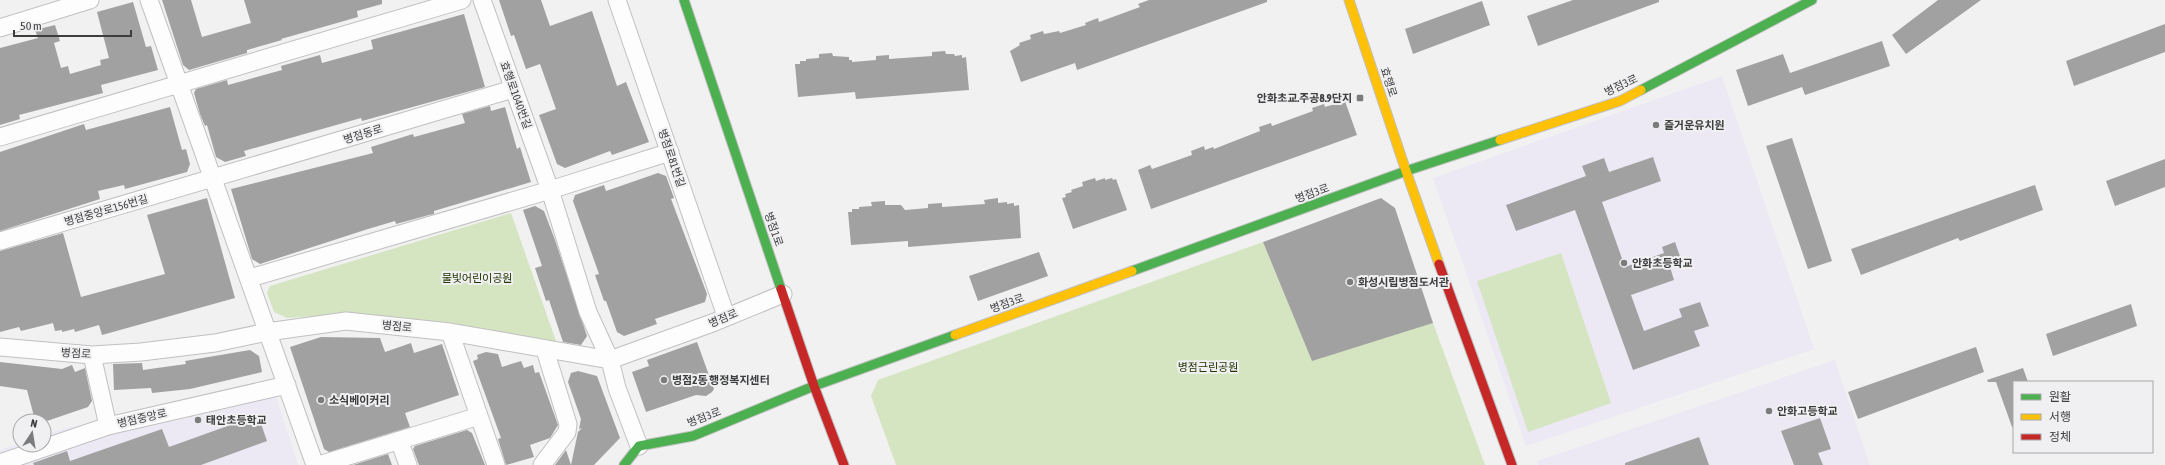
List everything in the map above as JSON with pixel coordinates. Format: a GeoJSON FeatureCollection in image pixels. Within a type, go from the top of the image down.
{"type":"FeatureCollection","features":[{"type":"Feature","properties":{"kind":"street"},"geometry":{"type":"LineString","coordinates":[[0,28],[90,0]]}},
{"type":"Feature","properties":{"kind":"street"},"geometry":{"type":"LineString","coordinates":[[149,0],[212,179],[250,278],[266,332],[287,385],[315,465]]}},
{"type":"Feature","properties":{"kind":"street"},"geometry":{"type":"LineString","coordinates":[[0,137],[462,0]]}},
{"type":"Feature","properties":{"kind":"street","name":"효행로1040번길"},"geometry":{"type":"LineString","coordinates":[[482,0],[550,190],[588,312],[610,360],[618,388],[639,446]]}},
{"type":"Feature","properties":{"kind":"street","name":"병점로81번길"},"geometry":{"type":"LineString","coordinates":[[617,0],[726,316]]}},
{"type":"Feature","properties":{"kind":"street","name":"병점1로"},"geometry":{"type":"LineString","coordinates":[[684,0],[814,386],[844,465]]}},
{"type":"Feature","properties":{"kind":"street","name":"효행로"},"geometry":{"type":"LineString","coordinates":[[1349,0],[1406,171]]}},
{"type":"Feature","properties":{"kind":"street","name":"병점3로"},"geometry":{"type":"LineString","coordinates":[[639,446],[693,436],[814,386],[1406,171],[1620,101],[1812,0]]}},
{"type":"Feature","properties":{"kind":"street","name":"병점동로"},"geometry":{"type":"LineString","coordinates":[[212,179],[513,89]]}},
{"type":"Feature","properties":{"kind":"street"},"geometry":{"type":"LineString","coordinates":[[250,278],[550,190],[670,152]]}},
{"type":"Feature","properties":{"kind":"street"},"geometry":{"type":"LineString","coordinates":[[1406,171],[1512,465]]}},
{"type":"Feature","properties":{"kind":"street","name":"병점중앙로156번길"},"geometry":{"type":"LineString","coordinates":[[0,241],[212,179]]}},
{"type":"Feature","properties":{"kind":"street","name":"병점로"},"geometry":{"type":"LineString","coordinates":[[0,347],[92,355],[215,343],[266,332],[346,321],[450,332],[545,350],[610,360],[714,322],[783,294]]}},
{"type":"Feature","properties":{"kind":"street"},"geometry":{"type":"LineString","coordinates":[[450,332],[496,465]]}},
{"type":"Feature","properties":{"kind":"street"},"geometry":{"type":"LineString","coordinates":[[542,465],[567,432],[568,424],[545,350]]}},
{"type":"Feature","properties":{"kind":"street"},"geometry":{"type":"LineString","coordinates":[[92,355],[108,426]]}},
{"type":"Feature","properties":{"kind":"street","name":"병점중앙로"},"geometry":{"type":"LineString","coordinates":[[0,463],[108,426],[287,385]]}},
{"type":"Feature","properties":{"kind":"street"},"geometry":{"type":"LineString","coordinates":[[318,465],[479,416]]}},
{"type":"Feature","properties":{"kind":"street"},"geometry":{"type":"LineString","coordinates":[[399,440],[408,465]]}},
{"type":"Feature","properties":{"kind":"street"},"geometry":{"type":"LineString","coordinates":[[624,465],[639,446]]}},
{"type":"Feature","properties":{"kind":"shaded area","name":"안화초등학교"},"geometry":{"type":"Polygon","coordinates":[[[1722,76],[1814,349],[1526,446],[1433,178],[1722,76]]]}},
{"type":"Feature","properties":{"kind":"shaded area","name":"안화고등학교"},"geometry":{"type":"Polygon","coordinates":[[[1835,360],[1870,465],[1538,465],[1537,461],[1835,360]]]}},
{"type":"Feature","properties":{"kind":"shaded area","name":"태안초등학교"},"geometry":{"type":"Polygon","coordinates":[[[270,378],[298,465],[0,465],[0,450],[12,446],[12,453],[52,453],[52,432],[65,428],[162,413],[270,378]]]}},
{"type":"Feature","properties":{"kind":"green space","name":"물빛어린이공원"},"geometry":{"type":"Polygon","coordinates":[[[511,213],[557,344],[548,348],[425,320],[354,313],[287,318],[274,312],[267,293],[270,286],[511,213]]]}},
{"type":"Feature","properties":{"kind":"green space","name":"병점근린공원"},"geometry":{"type":"Polygon","coordinates":[[[1263,242],[1312,360],[1433,323],[1485,465],[896,465],[871,396],[878,380],[1263,242]]]}},
{"type":"Feature","properties":{"kind":"green space"},"geometry":{"type":"Polygon","coordinates":[[[1561,253],[1611,403],[1528,432],[1477,281],[1561,253]]]}},
{"type":"Feature","properties":{"kind":"building"},"geometry":{"type":"Polygon","coordinates":[[[162,0],[191,0],[202,37],[251,23],[244,0],[382,0],[382,4],[357,11],[358,17],[281,39],[282,40],[247,50],[247,53],[189,70],[183,65],[162,0]]]}},
{"type":"Feature","properties":{"kind":"building"},"geometry":{"type":"Polygon","coordinates":[[[499,0],[541,0],[550,26],[592,11],[617,86],[626,82],[649,142],[612,155],[610,151],[565,168],[557,164],[539,115],[556,109],[540,64],[526,69],[514,35],[511,36],[499,0]]]}},
{"type":"Feature","properties":{"kind":"building"},"geometry":{"type":"Polygon","coordinates":[[[1149,0],[1267,0],[1267,2],[1077,70],[1075,63],[1021,82],[1010,51],[1020,45],[1019,43],[1031,39],[1030,35],[1043,31],[1044,34],[1059,31],[1060,33],[1086,25],[1085,23],[1098,18],[1099,22],[1140,7],[1138,4],[1149,0]]]}},
{"type":"Feature","properties":{"kind":"building"},"geometry":{"type":"Polygon","coordinates":[[[1573,0],[1659,0],[1659,2],[1538,46],[1527,16],[1573,0]]]}},
{"type":"Feature","properties":{"kind":"building"},"geometry":{"type":"Polygon","coordinates":[[[1938,0],[1981,0],[1906,54],[1892,35],[1938,0]]]}},
{"type":"Feature","properties":{"kind":"building"},"geometry":{"type":"Polygon","coordinates":[[[1482,1],[1490,25],[1413,54],[1405,29],[1482,1]]]}},
{"type":"Feature","properties":{"kind":"building"},"geometry":{"type":"Polygon","coordinates":[[[133,2],[146,47],[151,46],[158,70],[101,85],[103,93],[19,115],[20,119],[0,125],[0,48],[38,38],[35,30],[55,25],[60,41],[54,43],[61,68],[68,66],[70,74],[101,65],[100,60],[109,58],[97,12],[133,2]]]}},
{"type":"Feature","properties":{"kind":"building"},"geometry":{"type":"Polygon","coordinates":[[[464,14],[485,87],[362,121],[361,118],[244,151],[246,156],[225,162],[216,157],[207,125],[205,126],[200,114],[194,93],[196,89],[227,80],[228,85],[282,70],[281,66],[320,55],[322,63],[373,49],[371,40],[464,14]]]}},
{"type":"Feature","properties":{"kind":"building"},"geometry":{"type":"Polygon","coordinates":[[[2165,24],[2165,52],[2074,86],[2066,61],[2165,24]]]}},
{"type":"Feature","properties":{"kind":"building"},"geometry":{"type":"Polygon","coordinates":[[[1882,41],[1890,66],[1805,95],[1802,87],[1748,106],[1736,70],[1783,54],[1790,73],[1882,41]]]}},
{"type":"Feature","properties":{"kind":"building"},"geometry":{"type":"Polygon","coordinates":[[[945,51],[946,54],[954,54],[955,56],[962,55],[962,58],[966,57],[969,90],[856,99],[855,92],[798,97],[795,64],[800,64],[800,61],[806,61],[806,59],[819,58],[819,54],[832,53],[833,56],[849,57],[849,60],[852,60],[852,62],[876,60],[876,56],[889,55],[889,59],[932,56],[932,52],[945,51]]]}},
{"type":"Feature","properties":{"kind":"building"},"geometry":{"type":"Polygon","coordinates":[[[1345,101],[1357,135],[1151,209],[1138,170],[1150,165],[1152,169],[1192,155],[1191,151],[1204,146],[1205,150],[1213,147],[1214,149],[1260,131],[1259,127],[1271,123],[1272,126],[1313,111],[1312,108],[1324,104],[1325,107],[1345,101]]]}},
{"type":"Feature","properties":{"kind":"building"},"geometry":{"type":"Polygon","coordinates":[[[490,106],[491,111],[505,107],[517,149],[520,147],[531,182],[434,211],[434,214],[396,224],[395,221],[260,264],[252,259],[231,189],[373,153],[371,147],[413,134],[414,137],[465,123],[462,114],[490,106]]]}},
{"type":"Feature","properties":{"kind":"building"},"geometry":{"type":"Polygon","coordinates":[[[170,107],[182,150],[186,149],[190,164],[187,172],[125,189],[124,185],[98,191],[100,199],[0,231],[0,152],[84,124],[86,130],[170,107]]]}},
{"type":"Feature","properties":{"kind":"building"},"geometry":{"type":"Polygon","coordinates":[[[1792,138],[1832,261],[1808,269],[1766,146],[1792,138]]]}},
{"type":"Feature","properties":{"kind":"building"},"geometry":{"type":"Polygon","coordinates":[[[1653,157],[1661,181],[1602,202],[1625,267],[1664,253],[1662,247],[1675,242],[1682,262],[1670,267],[1674,280],[1631,295],[1644,331],[1682,317],[1679,309],[1700,302],[1709,326],[1694,331],[1700,346],[1633,370],[1575,210],[1516,231],[1506,205],[1586,176],[1582,166],[1604,158],[1609,172],[1653,157]]]}},
{"type":"Feature","properties":{"kind":"building"},"geometry":{"type":"Polygon","coordinates":[[[2165,159],[2165,187],[2115,206],[2106,181],[2165,159]]]}},
{"type":"Feature","properties":{"kind":"building"},"geometry":{"type":"Polygon","coordinates":[[[658,173],[666,176],[674,198],[671,199],[707,294],[705,302],[655,319],[657,324],[624,336],[617,332],[606,301],[604,301],[595,275],[599,274],[573,201],[575,195],[604,185],[606,191],[658,173]]]}},
{"type":"Feature","properties":{"kind":"building"},"geometry":{"type":"Polygon","coordinates":[[[1095,178],[1096,181],[1105,178],[1105,180],[1112,178],[1113,180],[1116,179],[1127,210],[1073,229],[1062,198],[1066,197],[1065,194],[1072,192],[1071,190],[1083,186],[1082,182],[1095,178]]]}},
{"type":"Feature","properties":{"kind":"building"},"geometry":{"type":"Polygon","coordinates":[[[2035,185],[2043,210],[1960,241],[1958,238],[1861,275],[1851,249],[2035,185]]]}},
{"type":"Feature","properties":{"kind":"building"},"geometry":{"type":"Polygon","coordinates":[[[207,198],[235,298],[102,335],[99,325],[75,332],[74,329],[62,332],[62,330],[55,331],[53,323],[21,331],[19,327],[0,332],[0,251],[63,233],[81,297],[165,274],[147,215],[207,198]]]}},
{"type":"Feature","properties":{"kind":"building"},"geometry":{"type":"Polygon","coordinates":[[[998,198],[998,203],[1007,202],[1007,204],[1014,203],[1014,206],[1019,205],[1021,238],[908,247],[908,241],[851,245],[848,212],[852,212],[852,209],[859,209],[859,207],[872,206],[871,202],[885,201],[885,205],[901,205],[905,210],[928,208],[928,204],[942,203],[942,207],[985,204],[984,200],[998,198]]]}},
{"type":"Feature","properties":{"kind":"building","name":"화성시립병점도서관"},"geometry":{"type":"Polygon","coordinates":[[[1381,198],[1395,208],[1433,323],[1312,361],[1263,242],[1381,198]]]}},
{"type":"Feature","properties":{"kind":"building"},"geometry":{"type":"Polygon","coordinates":[[[535,206],[544,211],[587,336],[581,345],[563,342],[549,300],[546,301],[535,268],[542,266],[523,210],[535,206]]]}},
{"type":"Feature","properties":{"kind":"building"},"geometry":{"type":"Polygon","coordinates":[[[1039,252],[1048,276],[978,301],[969,276],[1039,252]]]}},
{"type":"Feature","properties":{"kind":"building"},"geometry":{"type":"Polygon","coordinates":[[[2131,304],[2137,326],[2053,356],[2046,334],[2131,304]]]}},
{"type":"Feature","properties":{"kind":"building"},"geometry":{"type":"Polygon","coordinates":[[[321,337],[380,338],[385,352],[411,343],[414,353],[442,344],[459,395],[405,413],[410,427],[329,452],[324,449],[290,347],[321,337]]]}},
{"type":"Feature","properties":{"kind":"building"},"geometry":{"type":"Polygon","coordinates":[[[697,342],[714,389],[712,392],[706,396],[696,395],[646,412],[632,372],[649,366],[647,360],[697,342]]]}},
{"type":"Feature","properties":{"kind":"building"},"geometry":{"type":"Polygon","coordinates":[[[1976,347],[1984,372],[1858,419],[1848,392],[1976,347]]]}},
{"type":"Feature","properties":{"kind":"building"},"geometry":{"type":"Polygon","coordinates":[[[250,350],[259,356],[262,372],[190,389],[152,393],[151,388],[114,390],[113,364],[142,363],[143,370],[186,364],[185,361],[250,350]]]}},
{"type":"Feature","properties":{"kind":"building"},"geometry":{"type":"Polygon","coordinates":[[[486,352],[498,354],[502,367],[521,361],[524,368],[533,365],[535,373],[539,372],[558,425],[550,438],[530,445],[534,457],[506,465],[498,439],[501,438],[473,361],[478,359],[477,355],[486,352]]]}},
{"type":"Feature","properties":{"kind":"building"},"geometry":{"type":"Polygon","coordinates":[[[0,362],[62,369],[72,365],[75,372],[85,368],[92,401],[88,407],[52,419],[52,413],[33,413],[27,390],[0,386],[0,362]]]}},
{"type":"Feature","properties":{"kind":"building"},"geometry":{"type":"Polygon","coordinates":[[[2023,368],[2028,381],[2013,381],[2013,427],[1996,382],[1988,382],[1987,380],[2023,368]]]}},
{"type":"Feature","properties":{"kind":"building"},"geometry":{"type":"Polygon","coordinates":[[[578,371],[597,376],[620,438],[594,465],[571,465],[578,432],[582,428],[579,429],[581,419],[568,382],[571,373],[578,371]]]}},
{"type":"Feature","properties":{"kind":"building"},"geometry":{"type":"Polygon","coordinates":[[[258,415],[267,441],[201,465],[34,465],[33,463],[67,451],[70,461],[162,429],[169,447],[258,415]]]}},
{"type":"Feature","properties":{"kind":"building"},"geometry":{"type":"Polygon","coordinates":[[[1820,418],[1831,449],[1818,453],[1823,465],[1794,465],[1781,431],[1820,418]]]}},
{"type":"Feature","properties":{"kind":"building"},"geometry":{"type":"Polygon","coordinates":[[[467,430],[472,433],[485,465],[419,465],[413,449],[415,446],[467,430]]]}},
{"type":"Feature","properties":{"kind":"building"},"geometry":{"type":"Polygon","coordinates":[[[1699,437],[1709,465],[1625,465],[1625,463],[1699,437]]]}},
{"type":"Feature","properties":{"kind":"building"},"geometry":{"type":"Polygon","coordinates":[[[566,450],[571,465],[555,465],[566,450]]]}},
{"type":"Feature","properties":{"kind":"building"},"geometry":{"type":"Polygon","coordinates":[[[388,454],[392,465],[353,465],[388,454]]]}},
{"type":"Feature","properties":{"kind":"traffic: fast"},"geometry":{"type":"LineString","coordinates":[[684,0],[781,289]]}},
{"type":"Feature","properties":{"kind":"traffic: fast"},"geometry":{"type":"LineString","coordinates":[[1641,90],[1812,0]]}},
{"type":"Feature","properties":{"kind":"traffic: fast"},"geometry":{"type":"LineString","coordinates":[[1132,271],[1406,171],[1500,140]]}},
{"type":"Feature","properties":{"kind":"traffic: fast"},"geometry":{"type":"LineString","coordinates":[[624,465],[639,446],[693,436],[814,386],[955,335]]}},
{"type":"Feature","properties":{"kind":"traffic: slow"},"geometry":{"type":"LineString","coordinates":[[1349,0],[1406,171],[1439,264]]}},
{"type":"Feature","properties":{"kind":"traffic: slow"},"geometry":{"type":"LineString","coordinates":[[1500,140],[1620,101],[1641,90]]}},
{"type":"Feature","properties":{"kind":"traffic: slow"},"geometry":{"type":"LineString","coordinates":[[955,335],[1132,271]]}},
{"type":"Feature","properties":{"kind":"traffic: jam"},"geometry":{"type":"LineString","coordinates":[[1439,264],[1512,465]]}},
{"type":"Feature","properties":{"kind":"traffic: jam"},"geometry":{"type":"LineString","coordinates":[[781,289],[814,386],[844,465]]}},
{"type":"Feature","properties":{"kind":"place","name":"안화초교.주공8.9단지"},"geometry":{"type":"Point","coordinates":[1360,98]}},
{"type":"Feature","properties":{"kind":"place","name":"즐거운유치원"},"geometry":{"type":"Point","coordinates":[1656,125]}},
{"type":"Feature","properties":{"kind":"place","name":"안화초등학교"},"geometry":{"type":"Point","coordinates":[1624,263]}},
{"type":"Feature","properties":{"kind":"place","name":"화성시립병점도서관"},"geometry":{"type":"Point","coordinates":[1350,282]}},
{"type":"Feature","properties":{"kind":"place","name":"병점2동 행정복지센터"},"geometry":{"type":"Point","coordinates":[664,380]}},
{"type":"Feature","properties":{"kind":"place","name":"소식베이커리"},"geometry":{"type":"Point","coordinates":[321,400]}},
{"type":"Feature","properties":{"kind":"place","name":"안화고등학교"},"geometry":{"type":"Point","coordinates":[1769,411]}},
{"type":"Feature","properties":{"kind":"place","name":"태안초등학교"},"geometry":{"type":"Point","coordinates":[198,420]}}]}
